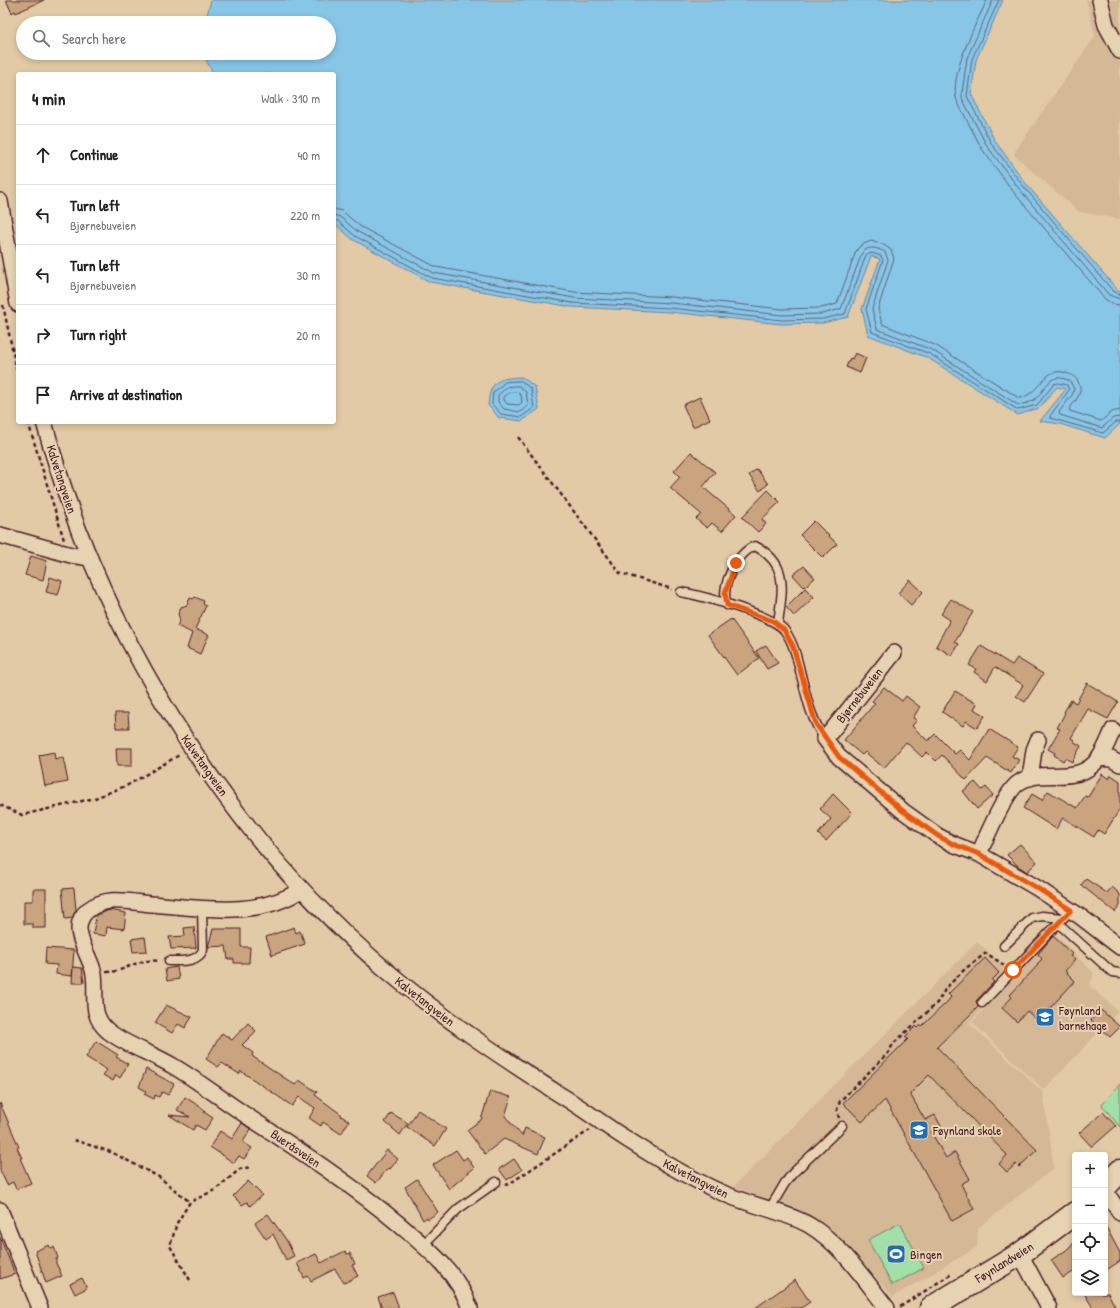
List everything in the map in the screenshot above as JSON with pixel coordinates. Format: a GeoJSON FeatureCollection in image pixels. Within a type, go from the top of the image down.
{"type":"FeatureCollection","features":[{"type":"Feature","properties":{"kind":"main road"},"geometry":{"type":"LineString","coordinates":[[1108,1184],[1120,1172]]}},
{"type":"Feature","properties":{"kind":"main road","name":"Føynlandveien"},"geometry":{"type":"LineString","coordinates":[[931,1308],[1020,1254],[1072,1215]]}},
{"type":"Feature","properties":{"kind":"street"},"geometry":{"type":"LineString","coordinates":[[1100,0],[1106,25],[1120,51]]}},
{"type":"Feature","properties":{"kind":"street"},"geometry":{"type":"LineString","coordinates":[[0,201],[16,293]]}},
{"type":"Feature","properties":{"kind":"street","name":"Kalvetangveien"},"geometry":{"type":"LineString","coordinates":[[45,424],[60,478],[90,558],[131,646],[169,712],[192,748],[256,835],[302,889],[383,968],[433,1009],[534,1079],[670,1166],[727,1195],[800,1221],[823,1236],[847,1258],[888,1308]]}},
{"type":"Feature","properties":{"kind":"street"},"geometry":{"type":"LineString","coordinates":[[0,535],[71,555],[90,558]]}},
{"type":"Feature","properties":{"kind":"street","name":"Bjørnebuveien"},"geometry":{"type":"LineString","coordinates":[[894,652],[825,739],[839,757],[903,811],[938,836],[953,844],[979,854],[1037,888],[1064,917],[1120,947]]}},
{"type":"Feature","properties":{"kind":"street"},"geometry":{"type":"LineString","coordinates":[[979,854],[1017,784],[1030,778],[1071,776],[1090,767],[1099,758],[1113,730]]}},
{"type":"Feature","properties":{"kind":"street"},"geometry":{"type":"LineString","coordinates":[[1030,778],[1034,750],[1038,740]]}},
{"type":"Feature","properties":{"kind":"street"},"geometry":{"type":"LineString","coordinates":[[1099,758],[1111,759],[1120,764]]}},
{"type":"Feature","properties":{"kind":"street"},"geometry":{"type":"LineString","coordinates":[[94,971],[82,945],[80,927],[84,915],[96,905],[111,900],[125,900],[202,908],[255,907],[270,904],[302,889]]}},
{"type":"Feature","properties":{"kind":"street","name":"Bueråsveien"},"geometry":{"type":"LineString","coordinates":[[94,971],[95,1008],[97,1017],[107,1030],[124,1041],[172,1065],[344,1180],[438,1258],[452,1275],[470,1308]]}},
{"type":"Feature","properties":{"kind":"street"},"geometry":{"type":"LineString","coordinates":[[1108,1195],[1120,1213]]}},
{"type":"Feature","properties":{"kind":"street"},"geometry":{"type":"LineString","coordinates":[[0,1210],[40,1308]]}},
{"type":"Feature","properties":{"kind":"street"},"geometry":{"type":"LineString","coordinates":[[1020,1254],[1049,1308]]}},
{"type":"Feature","properties":{"kind":"lane"},"geometry":{"type":"LineString","coordinates":[[680,592],[727,605],[778,623],[783,581],[771,558],[755,546],[742,553],[736,563],[725,593],[727,605]]}},
{"type":"Feature","properties":{"kind":"lane","name":"Bjørnebuveien"},"geometry":{"type":"LineString","coordinates":[[778,623],[784,630],[793,646],[808,702],[816,724],[825,739]]}},
{"type":"Feature","properties":{"kind":"lane"},"geometry":{"type":"LineString","coordinates":[[169,961],[192,960],[201,955],[203,950],[202,908]]}},
{"type":"Feature","properties":{"kind":"lane"},"geometry":{"type":"LineString","coordinates":[[1004,946],[1032,918],[1042,916],[1064,917],[1112,972],[1120,974]]}},
{"type":"Feature","properties":{"kind":"lane"},"geometry":{"type":"LineString","coordinates":[[982,1003],[1064,917]]}},
{"type":"Feature","properties":{"kind":"lane"},"geometry":{"type":"LineString","coordinates":[[769,1210],[784,1183],[842,1126]]}},
{"type":"Feature","properties":{"kind":"lane"},"geometry":{"type":"LineString","coordinates":[[423,1245],[458,1208],[494,1183]]}},
{"type":"Feature","properties":{"kind":"path"},"geometry":{"type":"LineString","coordinates":[[2,302],[16,368]]}},
{"type":"Feature","properties":{"kind":"path"},"geometry":{"type":"LineString","coordinates":[[518,437],[620,573],[680,592]]}},
{"type":"Feature","properties":{"kind":"path"},"geometry":{"type":"LineString","coordinates":[[0,805],[22,815],[95,798],[128,785],[192,748]]}},
{"type":"Feature","properties":{"kind":"path"},"geometry":{"type":"LineString","coordinates":[[842,1126],[837,1110],[840,1101],[889,1052],[898,1039],[937,1003],[946,988],[965,969],[986,953],[1013,970]]}},
{"type":"Feature","properties":{"kind":"path"},"geometry":{"type":"LineString","coordinates":[[94,971],[116,972],[142,960],[169,961]]}},
{"type":"Feature","properties":{"kind":"path"},"geometry":{"type":"LineString","coordinates":[[494,1183],[509,1184],[602,1122]]}},
{"type":"Feature","properties":{"kind":"path"},"geometry":{"type":"LineString","coordinates":[[74,1140],[112,1152],[159,1177],[190,1202]]}},
{"type":"Feature","properties":{"kind":"path"},"geometry":{"type":"LineString","coordinates":[[190,1280],[170,1246],[177,1223],[190,1202],[215,1190],[240,1169],[250,1167]]}},
{"type":"Feature","properties":{"kind":"shaded area"},"geometry":{"type":"Polygon","coordinates":[[[1086,0],[1120,0],[1120,219],[1079,212],[1013,154],[1095,36],[1086,0]]]}},
{"type":"Feature","properties":{"kind":"shaded area","name":"Føynland barnehage"},"geometry":{"type":"Polygon","coordinates":[[[1054,934],[1094,973],[1090,986],[1118,1011],[1044,1090],[972,1022],[1054,934]]]}},
{"type":"Feature","properties":{"kind":"shaded area","name":"Føynland skole"},"geometry":{"type":"Polygon","coordinates":[[[977,942],[1014,975],[969,1023],[1043,1092],[1054,1168],[978,1228],[977,1247],[893,1297],[841,1237],[804,1212],[733,1187],[977,942]]]}},
{"type":"Feature","properties":{"kind":"green space"},"geometry":{"type":"Polygon","coordinates":[[[1120,1084],[1120,1127],[1102,1105],[1120,1084]]]}},
{"type":"Feature","properties":{"kind":"green space","name":"Bingen"},"geometry":{"type":"Polygon","coordinates":[[[900,1223],[924,1268],[892,1285],[868,1240],[900,1223]]]}},
{"type":"Feature","properties":{"kind":"water"},"geometry":{"type":"Polygon","coordinates":[[[211,0],[1003,0],[976,60],[971,94],[995,141],[1027,185],[1120,291],[1120,424],[1105,438],[1060,424],[1040,421],[1066,389],[1057,387],[1039,408],[1018,415],[928,358],[868,335],[862,309],[880,259],[871,256],[848,317],[823,323],[781,324],[670,312],[572,307],[430,282],[352,239],[336,225],[336,72],[212,72],[206,60],[336,60],[336,16],[207,16],[211,0]]]}},
{"type":"Feature","properties":{"kind":"water"},"geometry":{"type":"Polygon","coordinates":[[[522,377],[535,387],[539,409],[522,421],[499,418],[488,405],[491,390],[494,385],[502,379],[522,377]]]}},
{"type":"Feature","properties":{"kind":"building"},"geometry":{"type":"Polygon","coordinates":[[[6,0],[44,0],[16,13],[15,11],[12,13],[6,0]]]}},
{"type":"Feature","properties":{"kind":"building"},"geometry":{"type":"Polygon","coordinates":[[[855,353],[866,358],[860,373],[846,367],[850,358],[852,359],[855,353]]]}},
{"type":"Feature","properties":{"kind":"building"},"geometry":{"type":"Polygon","coordinates":[[[700,397],[710,419],[693,427],[683,405],[700,397]]]}},
{"type":"Feature","properties":{"kind":"building"},"geometry":{"type":"Polygon","coordinates":[[[691,452],[715,472],[703,487],[736,515],[722,531],[712,523],[707,528],[696,519],[701,514],[670,488],[680,477],[674,471],[691,452]]]}},
{"type":"Feature","properties":{"kind":"building"},"geometry":{"type":"Polygon","coordinates":[[[757,469],[768,484],[760,491],[749,475],[757,469]]]}},
{"type":"Feature","properties":{"kind":"building"},"geometry":{"type":"Polygon","coordinates":[[[768,490],[780,502],[762,519],[766,524],[758,532],[742,517],[768,490]]]}},
{"type":"Feature","properties":{"kind":"building"},"geometry":{"type":"Polygon","coordinates":[[[814,521],[837,544],[823,558],[800,535],[814,521]]]}},
{"type":"Feature","properties":{"kind":"building"},"geometry":{"type":"Polygon","coordinates":[[[31,556],[47,561],[43,580],[25,575],[31,556]]]}},
{"type":"Feature","properties":{"kind":"building"},"geometry":{"type":"Polygon","coordinates":[[[804,566],[815,578],[804,587],[793,575],[804,566]]]}},
{"type":"Feature","properties":{"kind":"building"},"geometry":{"type":"Polygon","coordinates":[[[50,577],[62,581],[58,595],[46,592],[50,577]]]}},
{"type":"Feature","properties":{"kind":"building"},"geometry":{"type":"Polygon","coordinates":[[[910,580],[923,592],[911,605],[898,593],[910,580]]]}},
{"type":"Feature","properties":{"kind":"building"},"geometry":{"type":"Polygon","coordinates":[[[805,588],[814,597],[794,616],[786,607],[805,588]]]}},
{"type":"Feature","properties":{"kind":"building"},"geometry":{"type":"Polygon","coordinates":[[[195,597],[204,601],[203,604],[206,606],[195,629],[209,635],[200,654],[187,648],[192,633],[177,626],[180,620],[178,614],[181,607],[187,605],[190,598],[193,599],[195,597]]]}},
{"type":"Feature","properties":{"kind":"building"},"geometry":{"type":"Polygon","coordinates":[[[951,599],[973,612],[955,642],[959,644],[952,656],[936,646],[950,620],[941,614],[951,599]]]}},
{"type":"Feature","properties":{"kind":"building"},"geometry":{"type":"Polygon","coordinates":[[[731,619],[759,658],[737,675],[708,635],[731,619]]]}},
{"type":"Feature","properties":{"kind":"building"},"geometry":{"type":"Polygon","coordinates":[[[766,645],[778,663],[767,669],[756,651],[766,645]]]}},
{"type":"Feature","properties":{"kind":"building"},"geometry":{"type":"Polygon","coordinates":[[[981,646],[1012,665],[1017,658],[1043,674],[1025,702],[1016,696],[1023,685],[995,667],[987,681],[974,672],[976,669],[969,665],[981,646]]]}},
{"type":"Feature","properties":{"kind":"building"},"geometry":{"type":"Polygon","coordinates":[[[1087,683],[1118,702],[1108,719],[1088,709],[1071,738],[1081,746],[1072,762],[1065,758],[1063,761],[1054,755],[1055,753],[1048,749],[1060,729],[1057,728],[1071,700],[1076,703],[1087,683]]]}},
{"type":"Feature","properties":{"kind":"building"},"geometry":{"type":"Polygon","coordinates":[[[884,687],[902,701],[906,696],[920,707],[913,718],[917,720],[912,726],[928,741],[935,734],[955,754],[960,750],[970,760],[989,729],[1018,747],[1012,756],[1019,760],[1011,773],[987,758],[966,780],[942,755],[936,761],[927,752],[922,757],[906,742],[884,768],[865,752],[862,755],[844,740],[875,703],[872,701],[884,687]]]}},
{"type":"Feature","properties":{"kind":"building"},"geometry":{"type":"Polygon","coordinates":[[[955,691],[977,704],[974,709],[985,716],[977,728],[966,721],[963,726],[942,712],[955,691]]]}},
{"type":"Feature","properties":{"kind":"building"},"geometry":{"type":"Polygon","coordinates":[[[115,713],[128,713],[129,728],[116,728],[115,713]]]}},
{"type":"Feature","properties":{"kind":"building"},"geometry":{"type":"Polygon","coordinates":[[[116,748],[132,748],[132,766],[117,766],[116,748]]]}},
{"type":"Feature","properties":{"kind":"building"},"geometry":{"type":"Polygon","coordinates":[[[54,752],[55,759],[63,757],[68,782],[45,786],[39,755],[54,752]]]}},
{"type":"Feature","properties":{"kind":"building"},"geometry":{"type":"Polygon","coordinates":[[[1102,774],[1109,779],[1111,775],[1120,781],[1120,809],[1104,834],[1098,830],[1094,837],[1063,818],[1056,829],[1023,808],[1032,794],[1042,800],[1048,791],[1077,808],[1085,796],[1088,797],[1102,774]]]}},
{"type":"Feature","properties":{"kind":"building"},"geometry":{"type":"Polygon","coordinates":[[[975,782],[982,790],[986,787],[993,795],[977,809],[963,791],[975,782]]]}},
{"type":"Feature","properties":{"kind":"building"},"geometry":{"type":"Polygon","coordinates":[[[833,794],[852,813],[826,841],[818,834],[831,819],[820,809],[833,794]]]}},
{"type":"Feature","properties":{"kind":"building"},"geometry":{"type":"Polygon","coordinates":[[[1020,844],[1037,862],[1027,872],[1018,866],[1007,855],[1020,844]]]}},
{"type":"Feature","properties":{"kind":"building"},"geometry":{"type":"Polygon","coordinates":[[[1086,879],[1107,893],[1112,887],[1120,894],[1120,906],[1115,912],[1081,885],[1086,879]]]}},
{"type":"Feature","properties":{"kind":"building"},"geometry":{"type":"Polygon","coordinates":[[[74,888],[76,910],[72,918],[65,919],[62,889],[74,888]]]}},
{"type":"Feature","properties":{"kind":"building"},"geometry":{"type":"Polygon","coordinates":[[[33,889],[46,889],[46,928],[33,928],[33,924],[24,924],[24,901],[33,901],[33,889]]]}},
{"type":"Feature","properties":{"kind":"building"},"geometry":{"type":"Polygon","coordinates":[[[109,910],[126,913],[124,929],[107,927],[106,936],[93,934],[96,916],[109,910]]]}},
{"type":"Feature","properties":{"kind":"building"},"geometry":{"type":"Polygon","coordinates":[[[194,927],[196,948],[171,949],[169,937],[185,936],[184,928],[194,927]]]}},
{"type":"Feature","properties":{"kind":"building"},"geometry":{"type":"Polygon","coordinates":[[[294,927],[296,933],[300,931],[305,944],[272,955],[266,937],[294,927]]]}},
{"type":"Feature","properties":{"kind":"building"},"geometry":{"type":"Polygon","coordinates":[[[213,929],[241,929],[241,947],[250,947],[249,963],[234,963],[234,959],[228,959],[226,946],[208,947],[213,929]]]}},
{"type":"Feature","properties":{"kind":"building"},"geometry":{"type":"Polygon","coordinates":[[[1053,936],[1072,954],[1070,956],[1075,960],[1065,971],[1075,981],[1038,1021],[1027,1011],[1017,1022],[1002,1008],[1012,997],[1010,995],[1038,965],[1037,964],[1042,959],[1038,954],[1053,936]]]}},
{"type":"Feature","properties":{"kind":"building"},"geometry":{"type":"Polygon","coordinates":[[[145,937],[147,951],[133,952],[131,939],[145,937]]]}},
{"type":"Feature","properties":{"kind":"building"},"geometry":{"type":"Polygon","coordinates":[[[46,948],[74,950],[72,976],[56,974],[57,965],[45,964],[46,948]]]}},
{"type":"Feature","properties":{"kind":"building"},"geometry":{"type":"Polygon","coordinates":[[[985,958],[999,973],[992,980],[994,982],[976,1001],[978,1007],[937,1047],[1037,1150],[1019,1167],[1016,1164],[1007,1172],[999,1164],[1007,1155],[929,1075],[910,1094],[925,1120],[935,1115],[941,1126],[931,1132],[946,1158],[955,1152],[970,1179],[961,1184],[974,1209],[952,1221],[885,1100],[862,1122],[843,1103],[908,1039],[905,1037],[916,1026],[918,1028],[921,1025],[922,1026],[948,1001],[951,997],[948,994],[985,958]]]}},
{"type":"Feature","properties":{"kind":"building"},"geometry":{"type":"Polygon","coordinates":[[[73,967],[82,968],[84,983],[72,983],[73,967]]]}},
{"type":"Feature","properties":{"kind":"building"},"geometry":{"type":"Polygon","coordinates":[[[177,967],[179,979],[167,981],[165,969],[177,967]]]}},
{"type":"Feature","properties":{"kind":"building"},"geometry":{"type":"Polygon","coordinates":[[[166,1005],[192,1017],[185,1028],[178,1024],[172,1033],[155,1023],[166,1005]]]}},
{"type":"Feature","properties":{"kind":"building"},"geometry":{"type":"Polygon","coordinates":[[[1101,1010],[1120,1027],[1110,1037],[1091,1020],[1101,1010]]]}},
{"type":"Feature","properties":{"kind":"building"},"geometry":{"type":"Polygon","coordinates":[[[248,1023],[256,1031],[242,1045],[253,1053],[252,1056],[295,1085],[299,1080],[317,1092],[315,1095],[349,1121],[341,1134],[323,1122],[321,1126],[309,1118],[315,1108],[299,1097],[292,1106],[241,1071],[239,1074],[222,1063],[218,1067],[206,1059],[222,1033],[232,1040],[248,1023]]]}},
{"type":"Feature","properties":{"kind":"building"},"geometry":{"type":"Polygon","coordinates":[[[96,1041],[118,1055],[116,1057],[128,1064],[120,1078],[116,1075],[113,1081],[103,1075],[107,1070],[86,1057],[96,1041]]]}},
{"type":"Feature","properties":{"kind":"building"},"geometry":{"type":"Polygon","coordinates":[[[146,1069],[174,1084],[168,1095],[162,1092],[159,1097],[155,1095],[154,1099],[144,1094],[146,1091],[139,1087],[146,1069]]]}},
{"type":"Feature","properties":{"kind":"building"},"geometry":{"type":"Polygon","coordinates":[[[490,1091],[511,1097],[505,1116],[522,1136],[525,1128],[545,1137],[538,1154],[504,1139],[485,1154],[467,1130],[481,1120],[490,1091]]]}},
{"type":"Feature","properties":{"kind":"building"},"geometry":{"type":"Polygon","coordinates":[[[185,1097],[205,1110],[204,1112],[213,1118],[205,1130],[196,1125],[193,1130],[169,1115],[190,1117],[177,1110],[185,1097]]]}},
{"type":"Feature","properties":{"kind":"building"},"geometry":{"type":"Polygon","coordinates":[[[0,1103],[19,1147],[17,1148],[22,1158],[20,1158],[31,1183],[16,1189],[13,1182],[7,1185],[0,1170],[0,1103]]]}},
{"type":"Feature","properties":{"kind":"building"},"geometry":{"type":"Polygon","coordinates":[[[418,1110],[446,1129],[435,1146],[407,1127],[418,1110]]]}},
{"type":"Feature","properties":{"kind":"building"},"geometry":{"type":"Polygon","coordinates":[[[1103,1112],[1116,1126],[1092,1147],[1079,1133],[1103,1112]]]}},
{"type":"Feature","properties":{"kind":"building"},"geometry":{"type":"Polygon","coordinates":[[[391,1113],[408,1123],[400,1135],[385,1122],[391,1113]]]}},
{"type":"Feature","properties":{"kind":"building"},"geometry":{"type":"Polygon","coordinates":[[[242,1123],[251,1129],[243,1142],[252,1148],[244,1159],[239,1156],[234,1163],[210,1147],[220,1131],[232,1139],[242,1123]]]}},
{"type":"Feature","properties":{"kind":"building"},"geometry":{"type":"Polygon","coordinates":[[[387,1150],[398,1159],[390,1169],[388,1168],[376,1183],[367,1176],[387,1150]]]}},
{"type":"Feature","properties":{"kind":"building"},"geometry":{"type":"Polygon","coordinates":[[[456,1150],[463,1160],[467,1157],[474,1168],[449,1189],[433,1165],[456,1150]]]}},
{"type":"Feature","properties":{"kind":"building"},"geometry":{"type":"Polygon","coordinates":[[[514,1159],[522,1170],[507,1180],[499,1169],[514,1159]]]}},
{"type":"Feature","properties":{"kind":"building"},"geometry":{"type":"Polygon","coordinates":[[[417,1179],[438,1212],[428,1219],[427,1217],[423,1220],[405,1187],[417,1179]]]}},
{"type":"Feature","properties":{"kind":"building"},"geometry":{"type":"Polygon","coordinates":[[[248,1181],[262,1195],[250,1206],[247,1202],[242,1205],[233,1196],[248,1181]]]}},
{"type":"Feature","properties":{"kind":"building"},"geometry":{"type":"Polygon","coordinates":[[[268,1214],[287,1241],[294,1256],[286,1260],[273,1234],[266,1239],[255,1223],[268,1214]]]}},
{"type":"Feature","properties":{"kind":"building"},"geometry":{"type":"Polygon","coordinates":[[[1108,1231],[1120,1253],[1120,1261],[1108,1269],[1108,1231]]]}},
{"type":"Feature","properties":{"kind":"building"},"geometry":{"type":"Polygon","coordinates":[[[0,1237],[15,1274],[0,1279],[0,1237]]]}},
{"type":"Feature","properties":{"kind":"building"},"geometry":{"type":"Polygon","coordinates":[[[49,1245],[50,1248],[54,1247],[58,1258],[56,1259],[56,1263],[62,1276],[46,1283],[35,1251],[49,1245]]]}},
{"type":"Feature","properties":{"kind":"building"},"geometry":{"type":"Polygon","coordinates":[[[1072,1245],[1072,1273],[1063,1278],[1051,1260],[1072,1245]]]}},
{"type":"Feature","properties":{"kind":"building"},"geometry":{"type":"Polygon","coordinates":[[[345,1251],[347,1254],[350,1253],[355,1264],[352,1265],[358,1276],[344,1283],[335,1269],[311,1281],[308,1276],[304,1278],[297,1263],[316,1254],[321,1263],[345,1251]]]}},
{"type":"Feature","properties":{"kind":"building"},"geometry":{"type":"Polygon","coordinates":[[[82,1278],[87,1288],[75,1294],[70,1284],[82,1278]]]}},
{"type":"Feature","properties":{"kind":"building"},"geometry":{"type":"Polygon","coordinates":[[[795,1280],[810,1302],[801,1308],[755,1308],[795,1280]]]}},
{"type":"Feature","properties":{"kind":"building"},"geometry":{"type":"Polygon","coordinates":[[[393,1292],[399,1308],[382,1308],[378,1297],[393,1292]]]}},
{"type":"Feature","properties":{"kind":"building"},"geometry":{"type":"Polygon","coordinates":[[[1108,1293],[1116,1308],[1093,1308],[1086,1296],[1108,1296],[1108,1293]]]}},
{"type":"Feature","properties":{"kind":"place","name":"Føynland barnehage"},"geometry":{"type":"Point","coordinates":[1045,1017]}},
{"type":"Feature","properties":{"kind":"place","name":"Føynland skole"},"geometry":{"type":"Point","coordinates":[919,1130]}},
{"type":"Feature","properties":{"kind":"place","name":"Bingen"},"geometry":{"type":"Point","coordinates":[896,1254]}},
{"type":"Feature","properties":{"kind":"route"},"geometry":{"type":"LineString","coordinates":[[736,563],[731,572],[725,593],[725,601],[727,605],[778,623],[784,630],[793,646],[808,702],[816,724],[820,732],[839,757],[903,811],[938,836],[953,844],[979,854],[1071,910],[1013,970]]}}]}
